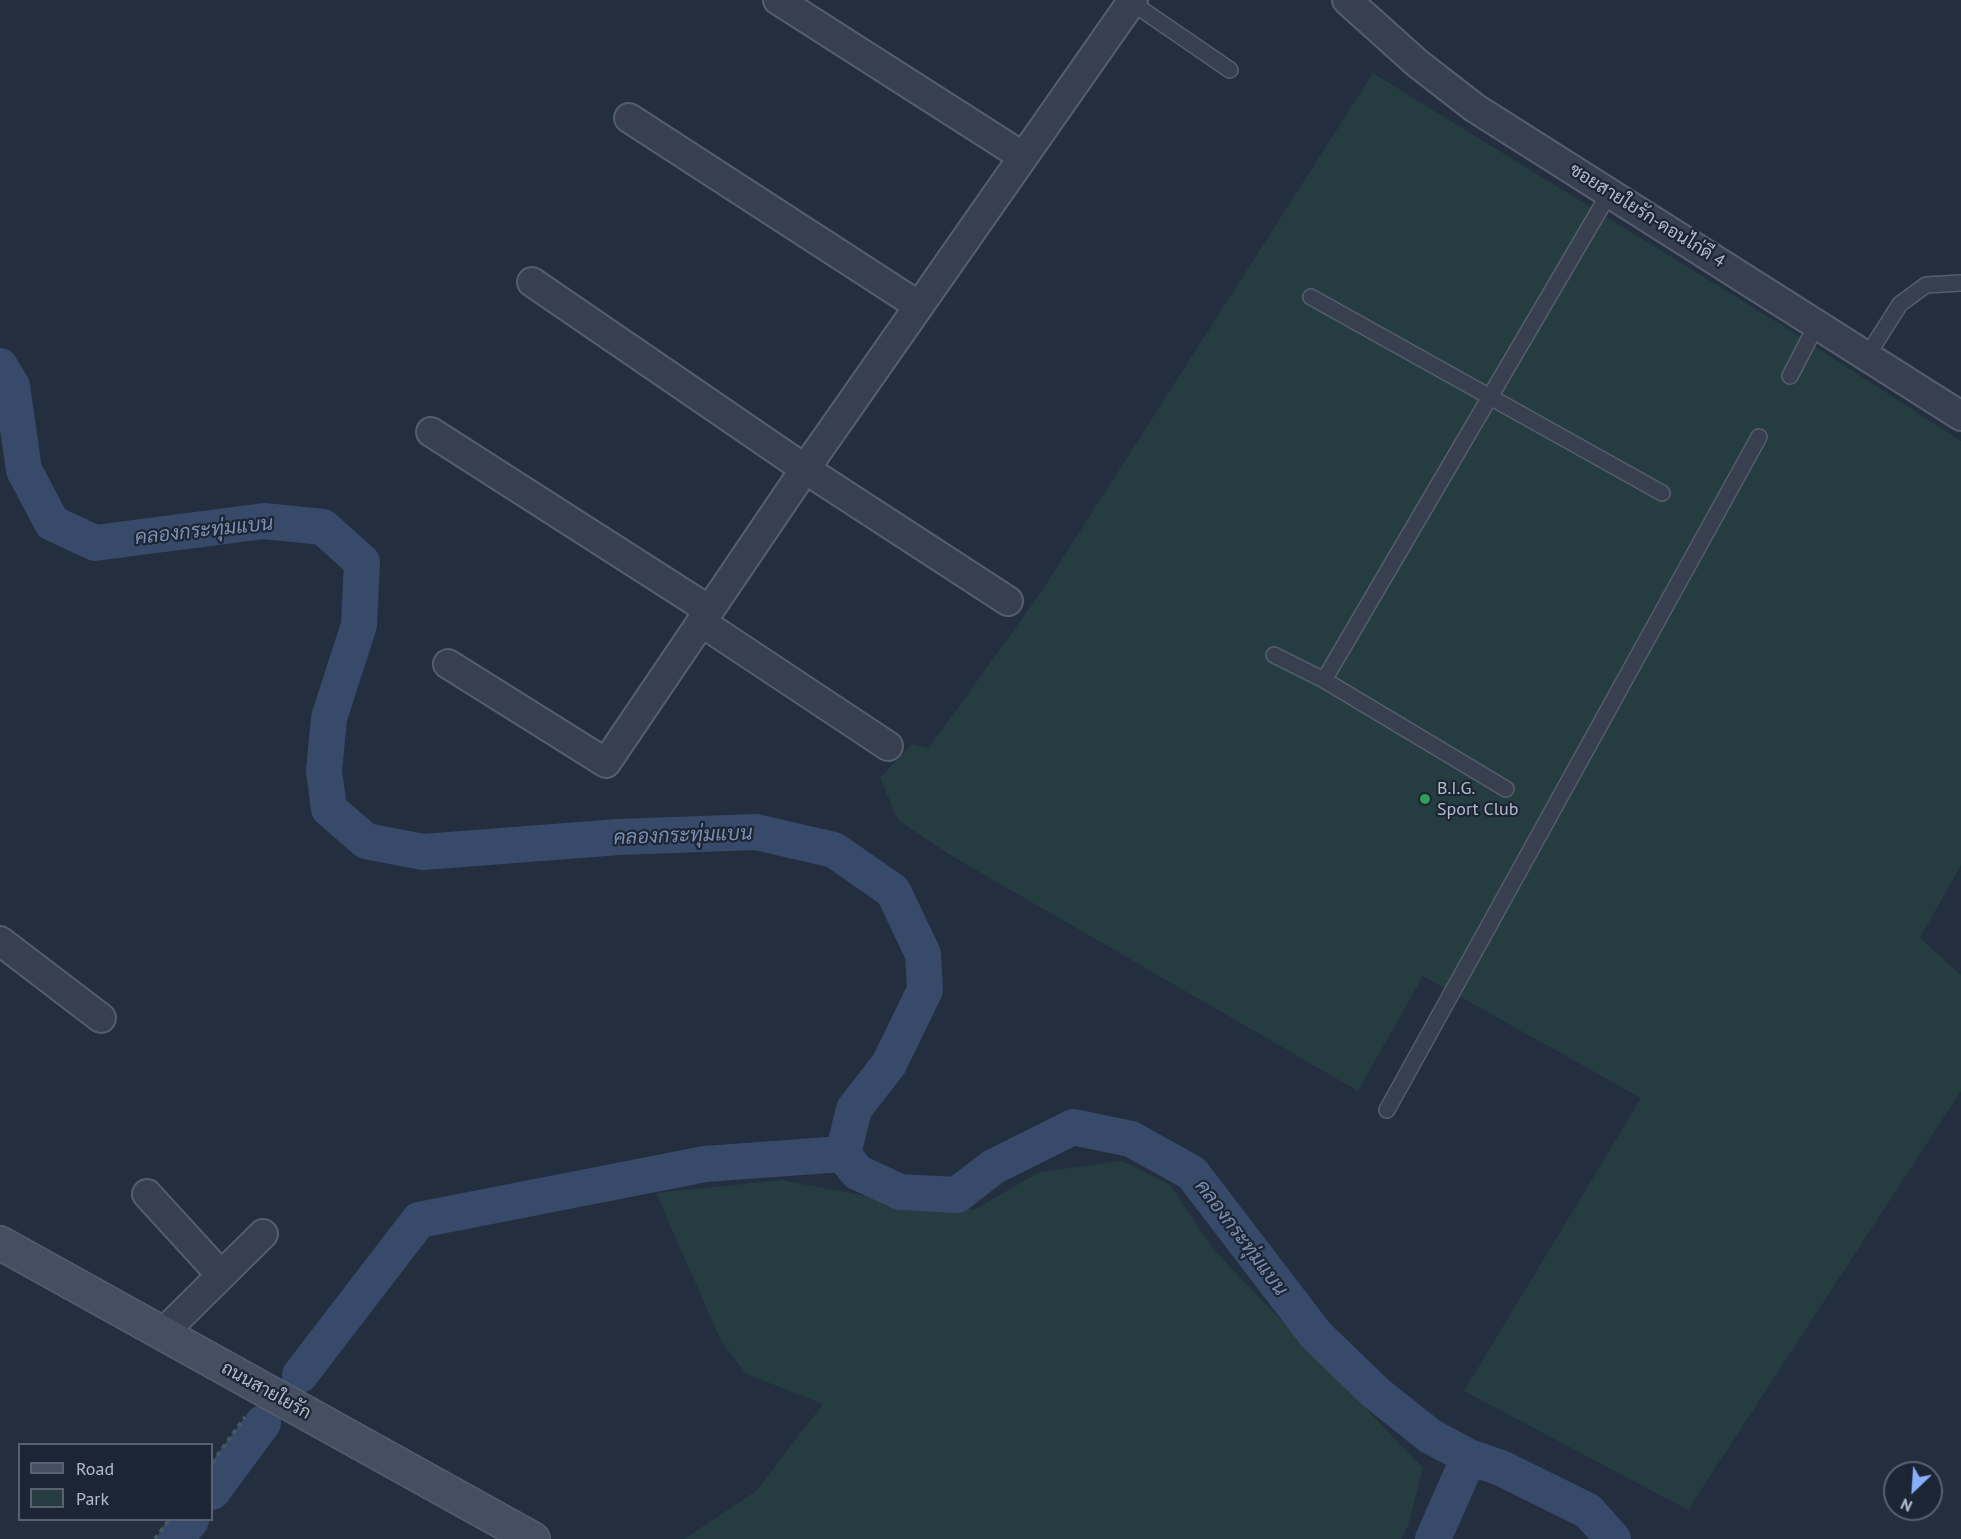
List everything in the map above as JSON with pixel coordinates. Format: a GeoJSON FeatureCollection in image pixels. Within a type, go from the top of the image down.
{"type":"FeatureCollection","features":[{"type":"Feature","properties":{"kind":"street"},"geometry":{"type":"LineString","coordinates":[[778,0],[1022,156]]}},
{"type":"Feature","properties":{"kind":"street","name":"ซอยสายใยรัก-ดอนไก่ดี 4"},"geometry":{"type":"LineString","coordinates":[[1347,0],[1417,63],[1476,108],[1961,416]]}},
{"type":"Feature","properties":{"kind":"street"},"geometry":{"type":"LineString","coordinates":[[448,664],[606,763],[805,469],[1130,1]]}},
{"type":"Feature","properties":{"kind":"street"},"geometry":{"type":"LineString","coordinates":[[629,118],[919,306]]}},
{"type":"Feature","properties":{"kind":"street"},"geometry":{"type":"LineString","coordinates":[[532,282],[805,469],[1008,602]]}},
{"type":"Feature","properties":{"kind":"street"},"geometry":{"type":"LineString","coordinates":[[431,432],[705,616],[888,746]]}},
{"type":"Feature","properties":{"kind":"street"},"geometry":{"type":"LineString","coordinates":[[0,941],[101,1018]]}},
{"type":"Feature","properties":{"kind":"street"},"geometry":{"type":"LineString","coordinates":[[147,1194],[221,1275]]}},
{"type":"Feature","properties":{"kind":"street"},"geometry":{"type":"LineString","coordinates":[[162,1333],[263,1234]]}},
{"type":"Feature","properties":{"kind":"street","name":"ถนนสายใยรัก"},"geometry":{"type":"LineString","coordinates":[[0,1243],[533,1539]]}},
{"type":"Feature","properties":{"kind":"lane"},"geometry":{"type":"LineString","coordinates":[[1130,1],[1230,70]]}},
{"type":"Feature","properties":{"kind":"lane"},"geometry":{"type":"LineString","coordinates":[[1324,680],[1610,192]]}},
{"type":"Feature","properties":{"kind":"lane"},"geometry":{"type":"LineString","coordinates":[[1867,356],[1900,304],[1926,285],[1961,283]]}},
{"type":"Feature","properties":{"kind":"lane"},"geometry":{"type":"LineString","coordinates":[[1311,297],[1662,494]]}},
{"type":"Feature","properties":{"kind":"lane"},"geometry":{"type":"LineString","coordinates":[[1790,376],[1817,324]]}},
{"type":"Feature","properties":{"kind":"lane"},"geometry":{"type":"LineString","coordinates":[[1387,1110],[1759,436]]}},
{"type":"Feature","properties":{"kind":"lane"},"geometry":{"type":"LineString","coordinates":[[1274,655],[1324,680],[1506,789]]}},
{"type":"Feature","properties":{"kind":"path"},"geometry":{"type":"LineString","coordinates":[[213,1462],[266,1390]]}},
{"type":"Feature","properties":{"kind":"path"},"geometry":{"type":"LineString","coordinates":[[154,1539],[168,1521]]}},
{"type":"Feature","properties":{"kind":"green space","name":"B.I.G. Sport Club"},"geometry":{"type":"Polygon","coordinates":[[[1373,73],[1785,327],[1961,441],[1961,865],[1920,938],[1961,975],[1961,1091],[1688,1510],[1464,1391],[1641,1098],[1423,976],[1358,1091],[950,855],[898,820],[880,778],[912,744],[929,748],[1041,592],[1373,73]]]}},
{"type":"Feature","properties":{"kind":"green space"},"geometry":{"type":"Polygon","coordinates":[[[1122,1161],[1170,1185],[1213,1249],[1423,1468],[1408,1526],[1401,1539],[684,1539],[756,1491],[823,1404],[746,1374],[720,1339],[656,1193],[781,1180],[861,1195],[912,1211],[976,1209],[1039,1172],[1122,1161]]]}},
{"type":"Feature","properties":{"kind":"waterway","name":"คลองกระทุ่มแบน"},"geometry":{"type":"LineString","coordinates":[[0,366],[12,386],[24,470],[52,523],[95,543],[264,521],[323,527],[362,562],[359,625],[329,718],[324,771],[329,809],[366,841],[423,852],[619,837],[756,832],[834,850],[893,891],[923,954],[925,990],[889,1064],[854,1109],[843,1154],[857,1172],[900,1192],[957,1195],[993,1167],[1073,1127],[1131,1139],[1192,1173],[1316,1335],[1376,1393],[1430,1436],[1469,1457],[1501,1468],[1588,1511],[1613,1539]]}},
{"type":"Feature","properties":{"kind":"waterway"},"geometry":{"type":"LineString","coordinates":[[300,1375],[419,1220],[705,1164],[843,1154]]}},
{"type":"Feature","properties":{"kind":"waterway"},"geometry":{"type":"LineString","coordinates":[[213,1491],[263,1423]]}},
{"type":"Feature","properties":{"kind":"waterway"},"geometry":{"type":"LineString","coordinates":[[1433,1539],[1469,1457]]}},
{"type":"Feature","properties":{"kind":"waterway"},"geometry":{"type":"LineString","coordinates":[[176,1539],[190,1521]]}},
{"type":"Feature","properties":{"kind":"place","name":"B.I.G. Sport Club"},"geometry":{"type":"Point","coordinates":[1425,799]}}]}
